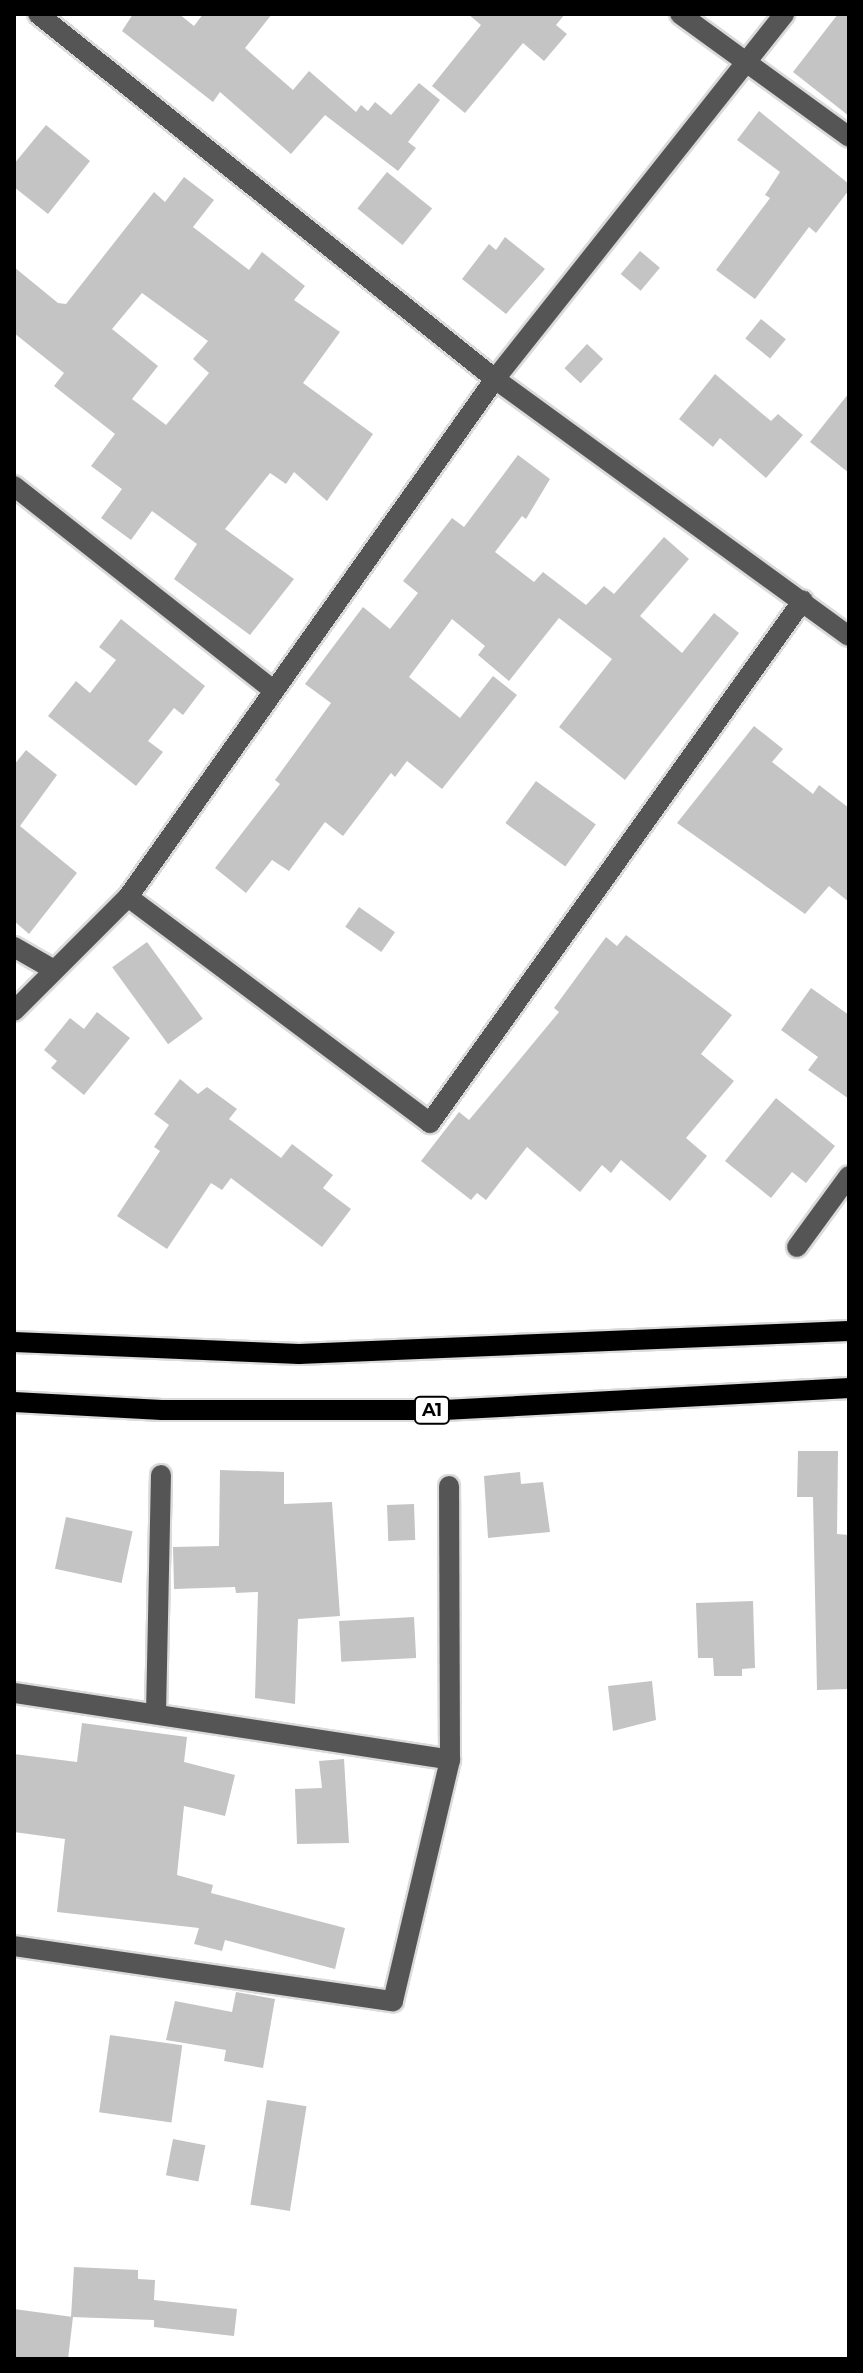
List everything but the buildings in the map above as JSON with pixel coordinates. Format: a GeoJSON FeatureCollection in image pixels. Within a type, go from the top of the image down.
{"type":"FeatureCollection","features":[{"type":"Feature","properties":{"kind":"main road"},"geometry":{"type":"LineString","coordinates":[[14,1342],[299,1354],[849,1331]]}},
{"type":"Feature","properties":{"kind":"main road","name":"A1"},"geometry":{"type":"LineString","coordinates":[[14,1402],[162,1410],[444,1410],[849,1388]]}},
{"type":"Feature","properties":{"kind":"street"},"geometry":{"type":"LineString","coordinates":[[38,14],[495,379],[849,636]]}},
{"type":"Feature","properties":{"kind":"street"},"geometry":{"type":"LineString","coordinates":[[680,14],[749,60],[849,137]]}},
{"type":"Feature","properties":{"kind":"street"},"geometry":{"type":"LineString","coordinates":[[14,1011],[128,897],[272,689],[495,379],[784,14]]}},
{"type":"Feature","properties":{"kind":"street"},"geometry":{"type":"LineString","coordinates":[[14,486],[272,689]]}},
{"type":"Feature","properties":{"kind":"street"},"geometry":{"type":"LineString","coordinates":[[128,897],[430,1123],[803,600]]}},
{"type":"Feature","properties":{"kind":"street"},"geometry":{"type":"LineString","coordinates":[[14,947],[54,970]]}},
{"type":"Feature","properties":{"kind":"street"},"geometry":{"type":"LineString","coordinates":[[797,1247],[849,1176]]}},
{"type":"Feature","properties":{"kind":"street"},"geometry":{"type":"LineString","coordinates":[[156,1713],[161,1475]]}},
{"type":"Feature","properties":{"kind":"street"},"geometry":{"type":"LineString","coordinates":[[14,1946],[393,2001],[450,1760],[449,1486]]}},
{"type":"Feature","properties":{"kind":"street"},"geometry":{"type":"LineString","coordinates":[[14,1693],[450,1760]]}}]}
